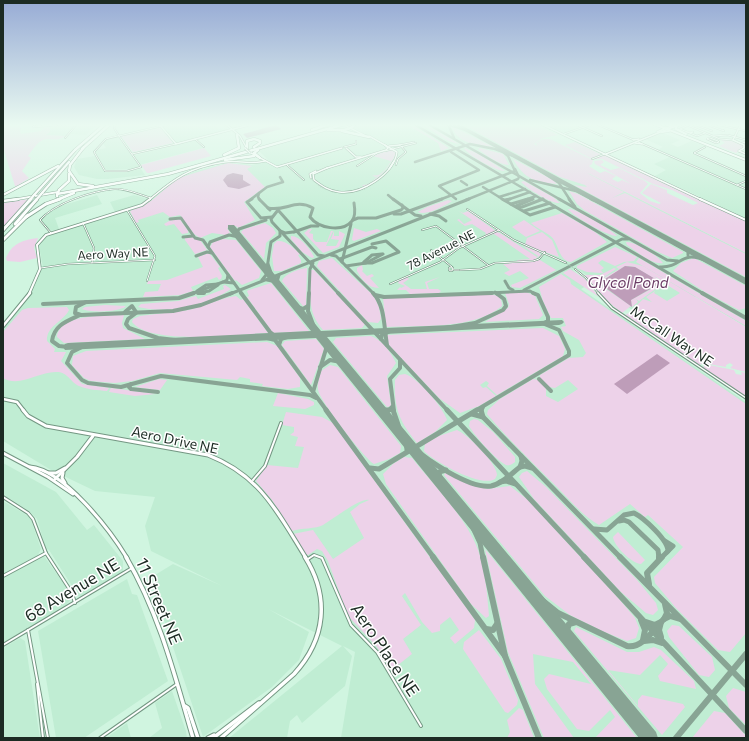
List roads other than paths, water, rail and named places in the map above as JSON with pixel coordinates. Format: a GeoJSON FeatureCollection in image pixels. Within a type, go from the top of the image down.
{"type":"FeatureCollection","features":[{"type":"Feature","properties":{"kind":"highway"},"geometry":{"type":"LineString","coordinates":[[3,195],[8,191],[53,170],[66,159]]}},
{"type":"Feature","properties":{"kind":"highway"},"geometry":{"type":"LineString","coordinates":[[3,230],[67,159]]}},
{"type":"Feature","properties":{"kind":"highway"},"geometry":{"type":"LineString","coordinates":[[3,239],[73,159]]}},
{"type":"Feature","properties":{"kind":"highway"},"geometry":{"type":"LineString","coordinates":[[3,239],[26,217],[55,198],[70,179],[68,172],[69,167],[75,159]]}},
{"type":"Feature","properties":{"kind":"highway"},"geometry":{"type":"LineString","coordinates":[[169,173],[213,159]]}},
{"type":"Feature","properties":{"kind":"highway"},"geometry":{"type":"LineString","coordinates":[[169,173],[217,159]]}},
{"type":"Feature","properties":{"kind":"highway"},"geometry":{"type":"LineString","coordinates":[[58,193],[169,173],[221,159]]}},
{"type":"Feature","properties":{"kind":"highway"},"geometry":{"type":"LineString","coordinates":[[26,217],[46,204],[69,195],[233,159]]}},
{"type":"Feature","properties":{"kind":"highway"},"geometry":{"type":"LineString","coordinates":[[69,167],[69,172],[75,181],[85,186],[149,177]]}},
{"type":"Feature","properties":{"kind":"highway"},"geometry":{"type":"LineString","coordinates":[[58,193],[141,180]]}},
{"type":"Feature","properties":{"kind":"main road"},"geometry":{"type":"LineString","coordinates":[[3,202],[58,193]]}},
{"type":"Feature","properties":{"kind":"street"},"geometry":{"type":"LineString","coordinates":[[99,159],[105,170],[127,171],[140,168],[135,159]]}},
{"type":"Feature","properties":{"kind":"street"},"geometry":{"type":"LineString","coordinates":[[259,159],[278,167],[307,159]]}},
{"type":"Feature","properties":{"kind":"street"},"geometry":{"type":"LineString","coordinates":[[259,159],[261,161],[260,163]]}},
{"type":"Feature","properties":{"kind":"street"},"geometry":{"type":"LineString","coordinates":[[311,178],[310,175],[312,172],[358,159]]}},
{"type":"Feature","properties":{"kind":"street"},"geometry":{"type":"LineString","coordinates":[[357,166],[368,159]]}},
{"type":"Feature","properties":{"kind":"street"},"geometry":{"type":"LineString","coordinates":[[327,168],[313,174],[314,180],[320,186],[335,191],[355,191],[367,187],[390,170],[395,159]]}},
{"type":"Feature","properties":{"kind":"street"},"geometry":{"type":"LineString","coordinates":[[389,169],[395,159]]}},
{"type":"Feature","properties":{"kind":"street"},"geometry":{"type":"LineString","coordinates":[[396,165],[398,159]]}},
{"type":"Feature","properties":{"kind":"street"},"geometry":{"type":"LineString","coordinates":[[617,159],[746,220]]}},
{"type":"Feature","properties":{"kind":"street"},"geometry":{"type":"LineString","coordinates":[[676,159],[746,189]]}},
{"type":"Feature","properties":{"kind":"street"},"geometry":{"type":"LineString","coordinates":[[707,159],[746,176]]}},
{"type":"Feature","properties":{"kind":"street"},"geometry":{"type":"LineString","coordinates":[[3,326],[25,299],[40,268],[37,245],[41,239],[51,233],[142,204],[174,179],[186,172],[228,162],[251,164],[264,161]]}},
{"type":"Feature","properties":{"kind":"street"},"geometry":{"type":"LineString","coordinates":[[287,165],[304,180]]}},
{"type":"Feature","properties":{"kind":"street"},"geometry":{"type":"LineString","coordinates":[[737,185],[746,181]]}},
{"type":"Feature","properties":{"kind":"street"},"geometry":{"type":"LineString","coordinates":[[51,233],[40,220],[51,209],[60,204],[115,189],[124,190],[151,198]]}},
{"type":"Feature","properties":{"kind":"street"},"geometry":{"type":"LineString","coordinates":[[467,209],[517,242],[552,255],[566,263]]}},
{"type":"Feature","properties":{"kind":"street","name":"Aero Way NE"},"geometry":{"type":"LineString","coordinates":[[40,268],[59,265],[155,260],[154,254],[127,210]]}},
{"type":"Feature","properties":{"kind":"street"},"geometry":{"type":"LineString","coordinates":[[83,223],[95,248],[95,255],[92,263]]}},
{"type":"Feature","properties":{"kind":"street"},"geometry":{"type":"LineString","coordinates":[[422,230],[435,226],[488,266]]}},
{"type":"Feature","properties":{"kind":"street","name":"78 Avenue NE"},"geometry":{"type":"LineString","coordinates":[[390,284],[443,260],[463,246],[499,230]]}},
{"type":"Feature","properties":{"kind":"street"},"geometry":{"type":"LineString","coordinates":[[431,250],[451,267],[459,270]]}},
{"type":"Feature","properties":{"kind":"street"},"geometry":{"type":"LineString","coordinates":[[541,256],[544,252]]}},
{"type":"Feature","properties":{"kind":"street"},"geometry":{"type":"LineString","coordinates":[[452,270],[480,269],[497,263],[533,261],[546,254],[552,255]]}},
{"type":"Feature","properties":{"kind":"street"},"geometry":{"type":"LineString","coordinates":[[147,281],[155,260]]}},
{"type":"Feature","properties":{"kind":"street"},"geometry":{"type":"LineString","coordinates":[[451,267],[449,270],[452,270]]}},
{"type":"Feature","properties":{"kind":"street","name":"McCall Way NE"},"geometry":{"type":"LineString","coordinates":[[574,269],[587,278],[612,308],[746,398]]}},
{"type":"Feature","properties":{"kind":"street","name":"Aero Drive NE"},"geometry":{"type":"LineString","coordinates":[[3,399],[17,402],[28,416],[42,424],[93,436],[208,456],[235,467],[253,480],[279,513],[306,560],[318,583],[322,603],[322,615],[317,638],[307,658],[295,674],[262,702]]}},
{"type":"Feature","properties":{"kind":"street"},"geometry":{"type":"LineString","coordinates":[[253,480],[265,466],[281,423]]}},
{"type":"Feature","properties":{"kind":"street"},"geometry":{"type":"LineString","coordinates":[[55,479],[73,461],[93,436]]}},
{"type":"Feature","properties":{"kind":"street","name":"11 Street NE"},"geometry":{"type":"LineString","coordinates":[[3,453],[65,484],[103,522],[133,568],[155,615],[178,684],[190,731],[195,738]]}},
{"type":"Feature","properties":{"kind":"street"},"geometry":{"type":"LineString","coordinates":[[48,473],[56,473],[73,461]]}},
{"type":"Feature","properties":{"kind":"street","name":"11 Street NE"},"geometry":{"type":"LineString","coordinates":[[30,467],[35,467],[48,473],[78,498]]}},
{"type":"Feature","properties":{"kind":"street"},"geometry":{"type":"LineString","coordinates":[[65,469],[62,476],[65,484]]}},
{"type":"Feature","properties":{"kind":"street"},"geometry":{"type":"LineString","coordinates":[[3,497],[30,515],[46,553],[72,593],[75,603]]}},
{"type":"Feature","properties":{"kind":"street"},"geometry":{"type":"LineString","coordinates":[[3,576],[46,553]]}},
{"type":"Feature","properties":{"kind":"street","name":"Aero Place NE"},"geometry":{"type":"LineString","coordinates":[[306,560],[314,555],[322,558],[346,616],[354,628],[377,652],[422,726]]}},
{"type":"Feature","properties":{"kind":"street","name":"68 Avenue NE"},"geometry":{"type":"LineString","coordinates":[[3,645],[133,568]]}},
{"type":"Feature","properties":{"kind":"street"},"geometry":{"type":"LineString","coordinates":[[28,630],[48,738]]}},
{"type":"Feature","properties":{"kind":"street"},"geometry":{"type":"LineString","coordinates":[[36,678],[43,738]]}},
{"type":"Feature","properties":{"kind":"street"},"geometry":{"type":"LineString","coordinates":[[100,738],[178,684]]}},
{"type":"Feature","properties":{"kind":"street"},"geometry":{"type":"LineString","coordinates":[[213,738],[262,702]]}},
{"type":"Feature","properties":{"kind":"street"},"geometry":{"type":"LineString","coordinates":[[221,738],[255,710],[262,702]]}},
{"type":"Feature","properties":{"kind":"street","name":"11 Street NE"},"geometry":{"type":"LineString","coordinates":[[184,706],[188,708],[195,738]]}},
{"type":"Feature","properties":{"kind":"street"},"geometry":{"type":"LineString","coordinates":[[208,738],[220,732]]}},
{"type":"Feature","properties":{"kind":"street"},"geometry":{"type":"LineString","coordinates":[[195,738],[203,738]]}},
{"type":"Feature","properties":{"kind":"water"},"geometry":{"type":"Polygon","coordinates":[[[233,173],[243,175],[243,180],[251,185],[239,189],[228,187],[223,180],[227,175],[233,173]]]}},
{"type":"Feature","properties":{"kind":"water","name":"Glycol Pond"},"geometry":{"type":"Polygon","coordinates":[[[625,266],[635,267],[657,280],[659,284],[631,300],[632,307],[599,283],[625,266]]]}},
{"type":"Feature","properties":{"kind":"water"},"geometry":{"type":"Polygon","coordinates":[[[657,354],[670,363],[627,394],[614,384],[657,354]]]}},
{"type":"Feature","properties":{"kind":"tunnel"},"geometry":{"type":"LineString","coordinates":[[311,178],[321,187],[334,192]]}},
{"type":"Feature","properties":{"kind":"tunnel"},"geometry":{"type":"LineString","coordinates":[[349,192],[364,189],[375,182]]}},
{"type":"Feature","properties":{"kind":"tunnel"},"geometry":{"type":"LineString","coordinates":[[566,263],[575,269]]}}]}
